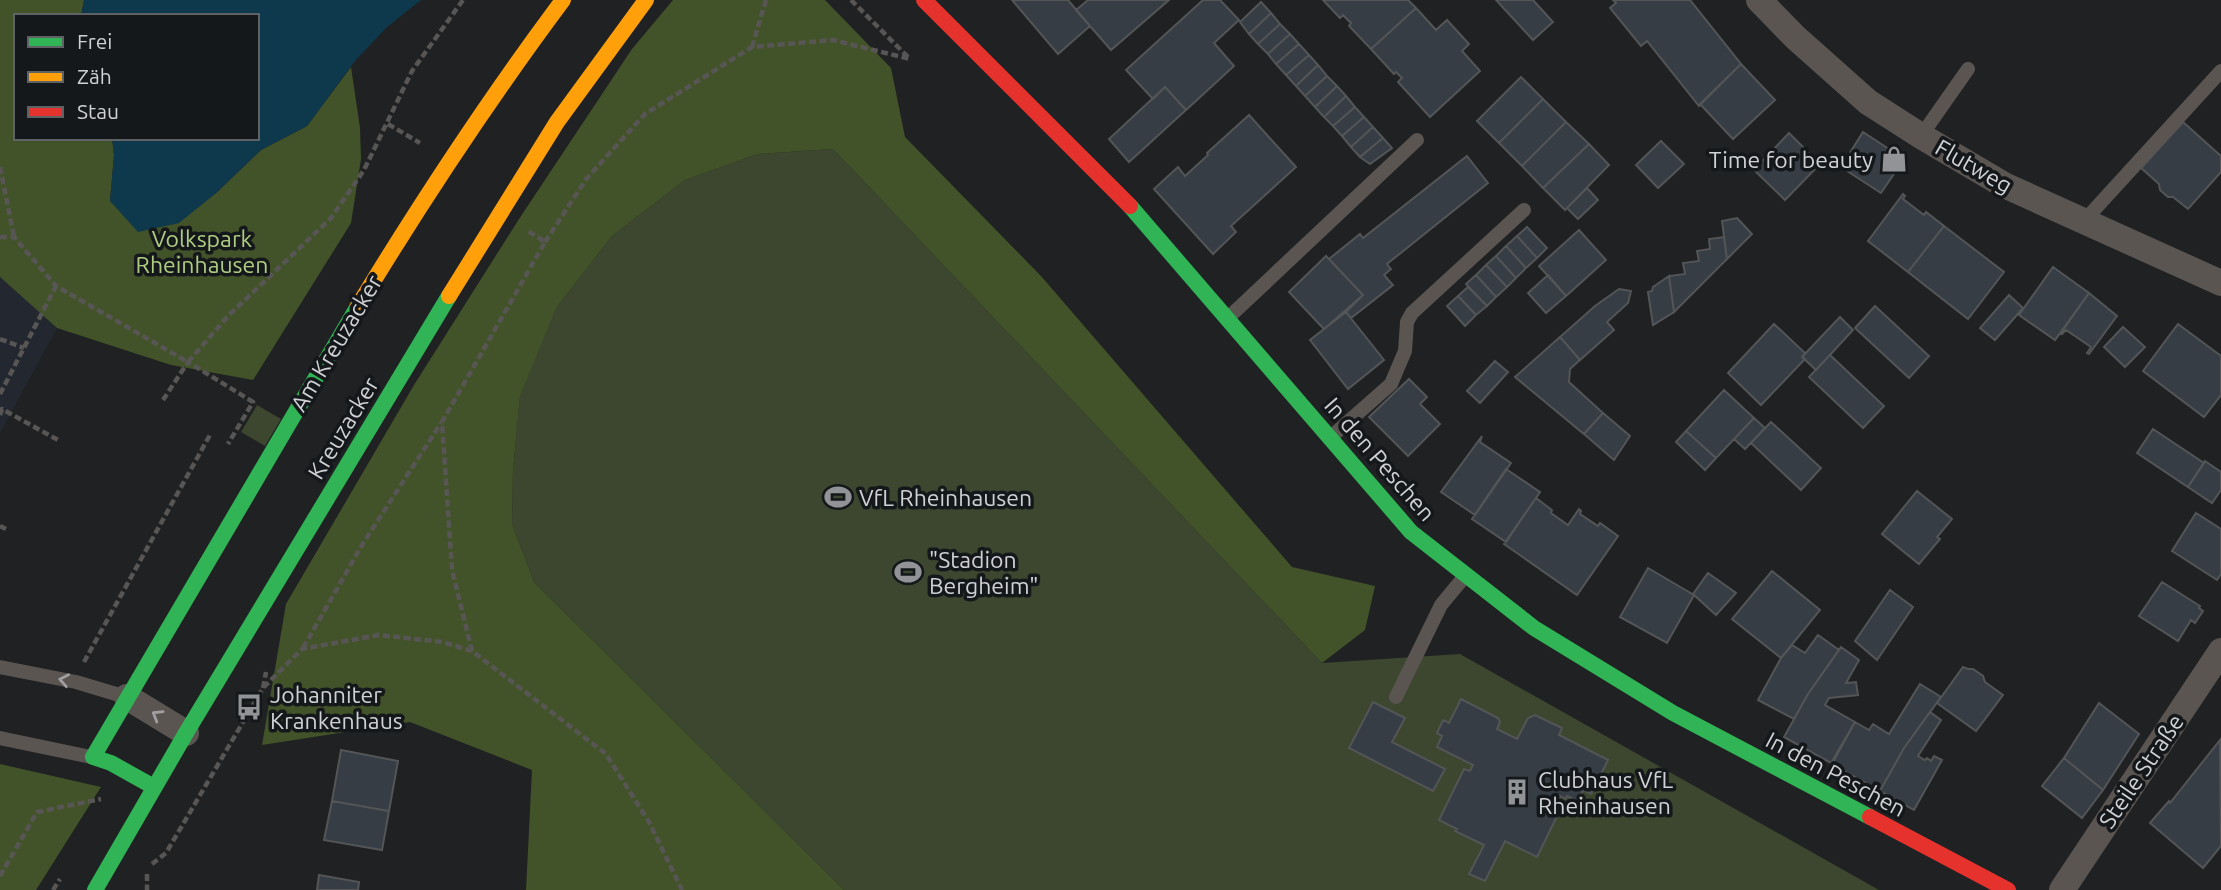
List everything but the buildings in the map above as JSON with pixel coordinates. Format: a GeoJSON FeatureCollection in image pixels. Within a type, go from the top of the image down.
{"type":"FeatureCollection","features":[{"type":"Feature","properties":{"kind":"street","name":"Am Kreuzacker"},"geometry":{"type":"LineString","coordinates":[[93,757],[364,295],[521,54],[563,0]]}},
{"type":"Feature","properties":{"kind":"street","name":"Kreuzacker"},"geometry":{"type":"LineString","coordinates":[[95,890],[186,733],[500,212],[557,122],[646,0]]}},
{"type":"Feature","properties":{"kind":"street","name":"In den Peschen"},"geometry":{"type":"LineString","coordinates":[[924,0],[1123,197],[1411,532],[1534,628],[1673,713],[2008,890]]}},
{"type":"Feature","properties":{"kind":"street","name":"Flutweg"},"geometry":{"type":"LineString","coordinates":[[1759,0],[1795,37],[1868,102],[1921,136],[2004,186],[2221,283]]}},
{"type":"Feature","properties":{"kind":"street","name":"Steile Straße"},"geometry":{"type":"LineString","coordinates":[[2062,890],[2221,652]]}},
{"type":"Feature","properties":{"kind":"street"},"geometry":{"type":"LineString","coordinates":[[127,697],[186,733]]}},
{"type":"Feature","properties":{"kind":"street"},"geometry":{"type":"LineString","coordinates":[[93,757],[111,763],[154,787]]}},
{"type":"Feature","properties":{"kind":"lane"},"geometry":{"type":"LineString","coordinates":[[1921,136],[1968,69]]}},
{"type":"Feature","properties":{"kind":"lane"},"geometry":{"type":"LineString","coordinates":[[2084,221],[2221,71]]}},
{"type":"Feature","properties":{"kind":"lane"},"geometry":{"type":"LineString","coordinates":[[1228,318],[1417,140]]}},
{"type":"Feature","properties":{"kind":"lane"},"geometry":{"type":"LineString","coordinates":[[1331,437],[1391,384],[1405,351],[1407,322],[1412,313],[1524,210]]}},
{"type":"Feature","properties":{"kind":"lane"},"geometry":{"type":"LineString","coordinates":[[1396,697],[1441,605],[1466,575]]}},
{"type":"Feature","properties":{"kind":"lane"},"geometry":{"type":"LineString","coordinates":[[0,667],[76,682],[127,697]]}},
{"type":"Feature","properties":{"kind":"lane"},"geometry":{"type":"LineString","coordinates":[[0,738],[93,757]]}},
{"type":"Feature","properties":{"kind":"path"},"geometry":{"type":"LineString","coordinates":[[163,400],[188,362],[228,316],[331,218],[364,170],[412,71],[463,0]]}},
{"type":"Feature","properties":{"kind":"path"},"geometry":{"type":"LineString","coordinates":[[752,47],[766,0]]}},
{"type":"Feature","properties":{"kind":"path"},"geometry":{"type":"LineString","coordinates":[[147,890],[147,868],[166,853],[263,688],[302,649],[362,545],[442,422],[545,242],[587,178],[645,114],[752,47],[833,40],[910,59],[851,0]]}},
{"type":"Feature","properties":{"kind":"path"},"geometry":{"type":"LineString","coordinates":[[388,124],[421,144],[441,174]]}},
{"type":"Feature","properties":{"kind":"path"},"geometry":{"type":"LineString","coordinates":[[0,167],[14,237],[56,286],[253,402],[228,444]]}},
{"type":"Feature","properties":{"kind":"path"},"geometry":{"type":"LineString","coordinates":[[500,212],[545,242]]}},
{"type":"Feature","properties":{"kind":"path"},"geometry":{"type":"LineString","coordinates":[[0,237],[14,237]]}},
{"type":"Feature","properties":{"kind":"path"},"geometry":{"type":"LineString","coordinates":[[0,394],[56,286]]}},
{"type":"Feature","properties":{"kind":"path"},"geometry":{"type":"LineString","coordinates":[[0,339],[24,348]]}},
{"type":"Feature","properties":{"kind":"path"},"geometry":{"type":"LineString","coordinates":[[1,410],[58,440]]}},
{"type":"Feature","properties":{"kind":"path"},"geometry":{"type":"LineString","coordinates":[[442,422],[452,570],[472,651]]}},
{"type":"Feature","properties":{"kind":"path"},"geometry":{"type":"LineString","coordinates":[[76,682],[80,669],[211,433]]}},
{"type":"Feature","properties":{"kind":"path"},"geometry":{"type":"LineString","coordinates":[[0,526],[6,529]]}},
{"type":"Feature","properties":{"kind":"path"},"geometry":{"type":"LineString","coordinates":[[302,649],[379,635],[442,642],[472,651],[606,754],[649,822],[682,890]]}},
{"type":"Feature","properties":{"kind":"path"},"geometry":{"type":"LineString","coordinates":[[0,876],[37,812],[112,796]]}},
{"type":"Feature","properties":{"kind":"shaded area"},"geometry":{"type":"Polygon","coordinates":[[[0,277],[57,328],[0,433],[0,277]]]}},
{"type":"Feature","properties":{"kind":"green space","name":"Volkspark Rheinhausen"},"geometry":{"type":"Polygon","coordinates":[[[0,0],[84,0],[81,14],[14,14],[14,140],[112,140],[114,155],[110,201],[215,194],[261,150],[307,126],[351,67],[360,128],[361,159],[351,223],[253,380],[171,365],[57,328],[0,277],[0,0]]]}},
{"type":"Feature","properties":{"kind":"green space"},"geometry":{"type":"Polygon","coordinates":[[[673,0],[825,0],[891,68],[905,137],[1041,276],[1292,567],[1375,586],[1365,630],[1322,663],[833,149],[758,154],[685,180],[612,236],[557,307],[520,396],[513,470],[512,524],[534,582],[844,890],[526,890],[532,770],[410,722],[262,745],[286,604],[414,385],[519,219],[632,49],[673,0]]]}},
{"type":"Feature","properties":{"kind":"green space","name":"VfL Rheinhausen"},"geometry":{"type":"Polygon","coordinates":[[[833,149],[1322,663],[1460,654],[1879,890],[844,890],[534,582],[512,524],[513,470],[520,395],[557,307],[612,236],[685,180],[758,154],[833,149]]]}},
{"type":"Feature","properties":{"kind":"green space"},"geometry":{"type":"Polygon","coordinates":[[[257,405],[281,419],[265,446],[241,432],[257,405]]]}},
{"type":"Feature","properties":{"kind":"green space"},"geometry":{"type":"Polygon","coordinates":[[[0,764],[101,787],[36,890],[0,890],[0,764]]]}},
{"type":"Feature","properties":{"kind":"water"},"geometry":{"type":"Polygon","coordinates":[[[84,0],[421,0],[386,28],[355,61],[307,126],[261,150],[215,194],[179,223],[138,232],[110,201],[114,155],[112,140],[259,140],[259,14],[81,14],[84,0]]]}},
{"type":"Feature","properties":{"kind":"traffic: fast"},"geometry":{"type":"LineString","coordinates":[[1130,206],[1411,532],[1534,628],[1673,713],[1870,817]]}},
{"type":"Feature","properties":{"kind":"traffic: fast"},"geometry":{"type":"LineString","coordinates":[[95,890],[186,733],[449,296]]}},
{"type":"Feature","properties":{"kind":"traffic: fast"},"geometry":{"type":"LineString","coordinates":[[154,787],[111,763],[93,757],[358,306]]}},
{"type":"Feature","properties":{"kind":"traffic: slow"},"geometry":{"type":"LineString","coordinates":[[358,306],[457,151],[563,0]]}},
{"type":"Feature","properties":{"kind":"traffic: slow"},"geometry":{"type":"LineString","coordinates":[[449,296],[557,122],[646,0]]}},
{"type":"Feature","properties":{"kind":"traffic: jam"},"geometry":{"type":"LineString","coordinates":[[924,0],[1130,206]]}},
{"type":"Feature","properties":{"kind":"traffic: jam"},"geometry":{"type":"LineString","coordinates":[[1870,817],[2008,890]]}},
{"type":"Feature","properties":{"kind":"place","name":"Time for beauty"},"geometry":{"type":"Point","coordinates":[1894,159]}},
{"type":"Feature","properties":{"kind":"place","name":"VfL Rheinhausen"},"geometry":{"type":"Point","coordinates":[838,497]}},
{"type":"Feature","properties":{"kind":"place","name":"\"Stadion Bergheim\""},"geometry":{"type":"Point","coordinates":[908,572]}},
{"type":"Feature","properties":{"kind":"place","name":"Johanniter Krankenhaus"},"geometry":{"type":"Point","coordinates":[249,707]}},
{"type":"Feature","properties":{"kind":"place","name":"Clubhaus VfL Rheinhausen"},"geometry":{"type":"Point","coordinates":[1517,792]}}]}
